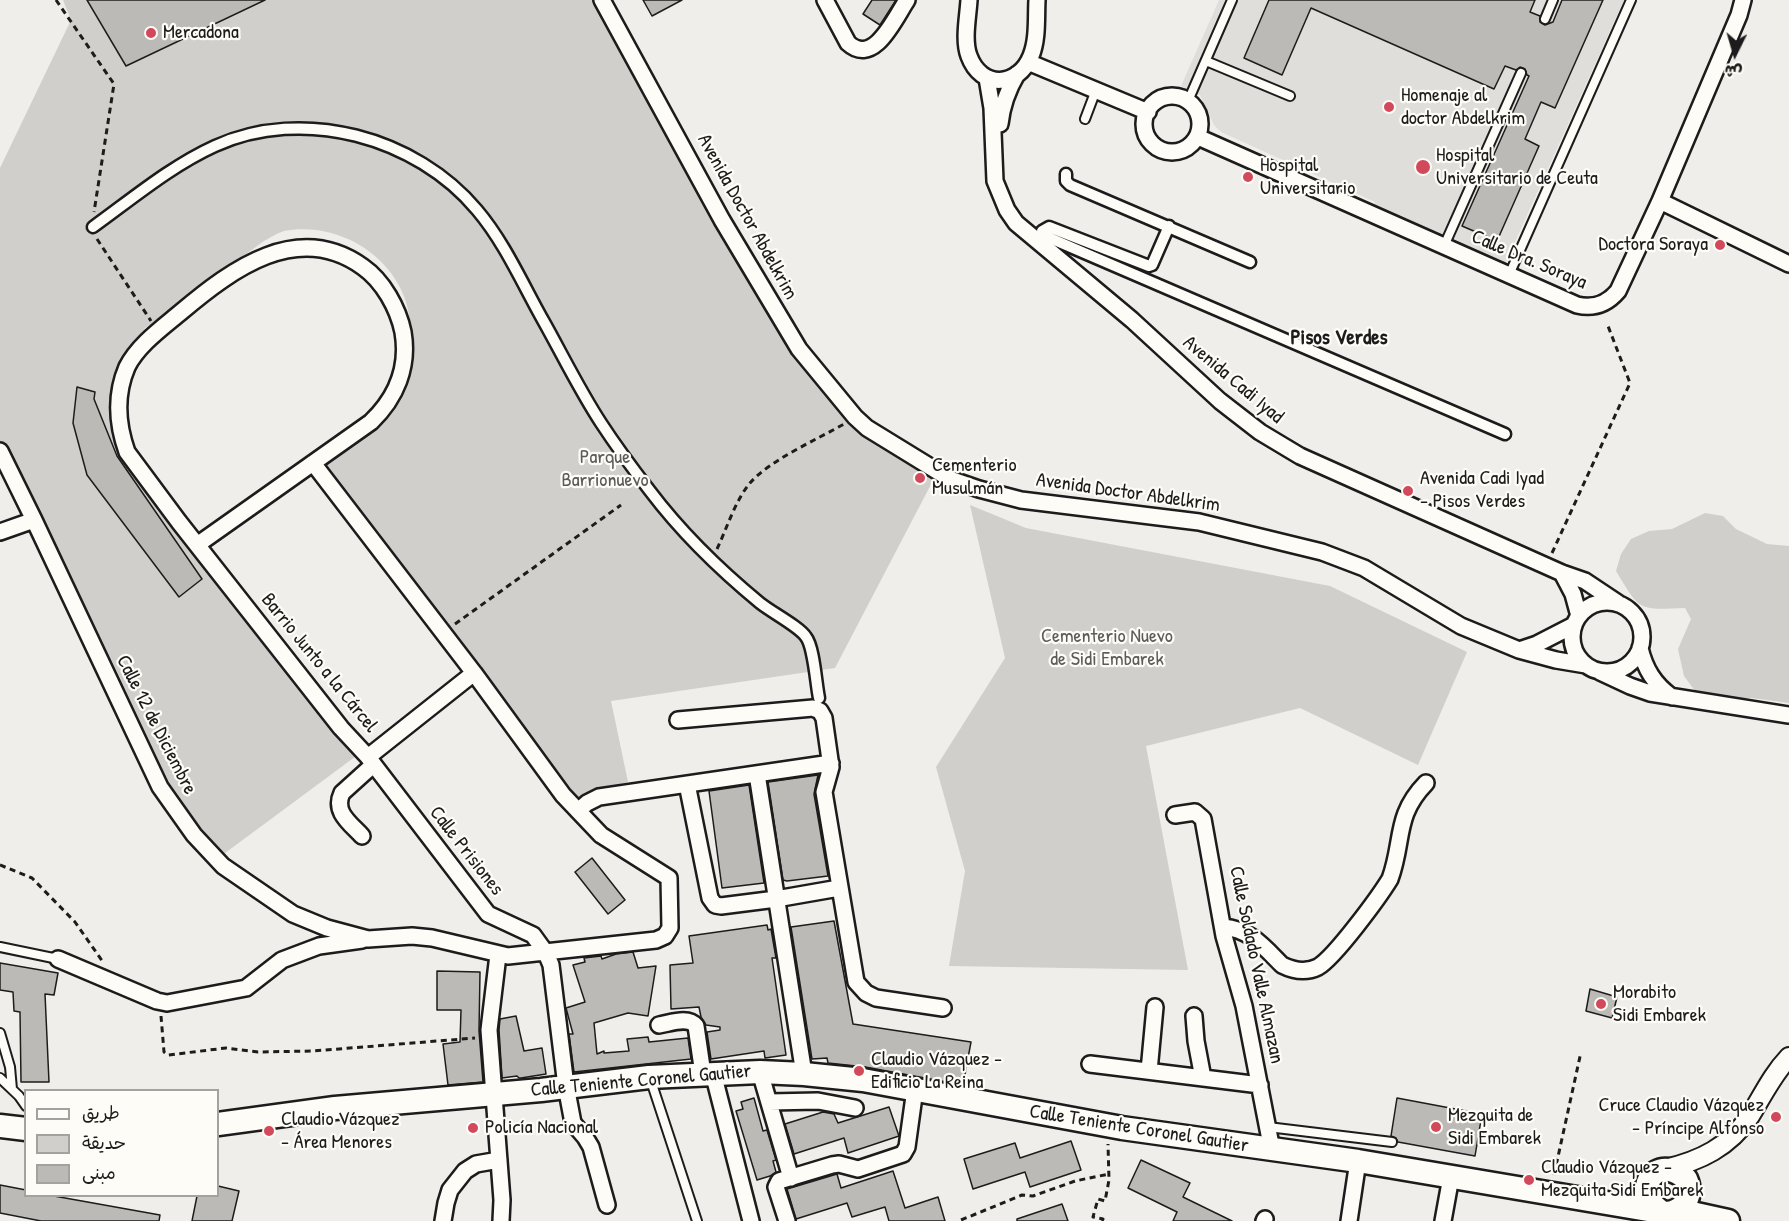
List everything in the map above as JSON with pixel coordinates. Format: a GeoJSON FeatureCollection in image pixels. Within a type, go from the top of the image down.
{"type":"FeatureCollection","features":[{"type":"Feature","properties":{"kind":"main road","name":"Calle Teniente Coronel Gautier"},"geometry":{"type":"LineString","coordinates":[[219,1124],[335,1108],[650,1077],[708,1073],[804,1074],[862,1080],[1122,1128],[1358,1161],[1595,1202],[1679,1200]]}},
{"type":"Feature","properties":{"kind":"main road"},"geometry":{"type":"LineString","coordinates":[[0,1126],[24,1129]]}},
{"type":"Feature","properties":{"kind":"main road","name":"Calle Teniente Coronel Gautier"},"geometry":{"type":"LineString","coordinates":[[1595,1202],[1619,1200],[1640,1192],[1653,1174],[1665,1169]]}},
{"type":"Feature","properties":{"kind":"main road"},"geometry":{"type":"LineString","coordinates":[[1665,1169],[1680,1173],[1686,1179],[1679,1200]]}},
{"type":"Feature","properties":{"kind":"main road"},"geometry":{"type":"LineString","coordinates":[[1646,1185],[1648,1201],[1679,1200],[1721,1220]]}},
{"type":"Feature","properties":{"kind":"street","name":"Avenida Doctor Abdelkrim"},"geometry":{"type":"LineString","coordinates":[[602,0],[722,220],[799,349],[855,417],[867,428],[921,462],[950,479],[1021,500],[1199,522],[1322,552],[1364,568],[1461,626],[1519,650],[1591,667],[1630,686],[1671,697],[1789,715]]}},
{"type":"Feature","properties":{"kind":"street"},"geometry":{"type":"LineString","coordinates":[[825,0],[848,43],[857,49],[869,49],[878,43],[907,0]]}},
{"type":"Feature","properties":{"kind":"street"},"geometry":{"type":"LineString","coordinates":[[969,0],[966,47],[972,62],[987,78],[998,82],[1017,74]]}},
{"type":"Feature","properties":{"kind":"street"},"geometry":{"type":"LineString","coordinates":[[1037,0],[1034,46],[1028,62],[1148,112]]}},
{"type":"Feature","properties":{"kind":"street","name":"Calle Dra. Soraya"},"geometry":{"type":"LineString","coordinates":[[1198,137],[1577,305],[1590,307],[1603,304],[1618,291],[1660,201],[1739,15],[1743,0]]}},
{"type":"Feature","properties":{"kind":"street","name":"Avenida Cadi Iyad"},"geometry":{"type":"LineString","coordinates":[[995,181],[1002,106],[1008,89],[1028,62]]}},
{"type":"Feature","properties":{"kind":"street","name":"Avenida Cadi Iyad"},"geometry":{"type":"LineString","coordinates":[[987,78],[992,108],[995,181],[1007,210],[1016,223],[1132,320],[1220,401],[1260,432],[1300,456],[1546,566],[1585,581],[1618,603]]}},
{"type":"Feature","properties":{"kind":"street"},"geometry":{"type":"LineString","coordinates":[[1166,97],[1188,101],[1194,107],[1200,122],[1198,137],[1185,149],[1177,152],[1160,149],[1147,137],[1145,129],[1148,112],[1158,100],[1166,97]]}},
{"type":"Feature","properties":{"kind":"street"},"geometry":{"type":"LineString","coordinates":[[93,227],[190,158],[217,144],[256,133],[293,128],[330,130],[368,139],[404,154],[448,182],[489,225],[601,424],[666,510],[712,559],[759,603],[806,636],[810,645],[819,698]]}},
{"type":"Feature","properties":{"kind":"street"},"geometry":{"type":"LineString","coordinates":[[1066,174],[1066,181],[1070,185],[1250,262]]}},
{"type":"Feature","properties":{"kind":"street"},"geometry":{"type":"LineString","coordinates":[[1660,201],[1789,264]]}},
{"type":"Feature","properties":{"kind":"street"},"geometry":{"type":"LineString","coordinates":[[1169,226],[1152,265],[1149,266],[1048,227],[1042,231],[1045,236],[1504,434]]}},
{"type":"Feature","properties":{"kind":"street","name":"Barrio Junto a la Cárcel"},"geometry":{"type":"LineString","coordinates":[[197,545],[380,413],[395,392],[400,380],[405,353],[402,325],[397,311],[384,288],[367,269],[346,256],[318,248],[303,247],[274,252],[210,290],[159,332],[134,356],[127,369],[119,397],[120,425],[127,452],[197,545],[341,728],[371,761],[474,673]]}},
{"type":"Feature","properties":{"kind":"street","name":"Calle 12 de Diciembre"},"geometry":{"type":"LineString","coordinates":[[0,451],[160,787],[194,835],[223,866],[293,914],[327,928],[368,939],[411,936],[432,938],[498,955],[546,953]]}},
{"type":"Feature","properties":{"kind":"street"},"geometry":{"type":"LineString","coordinates":[[313,463],[578,812],[601,835],[667,875],[670,884],[670,928],[665,936],[656,940],[580,947],[546,953],[551,965],[566,1086],[573,1123],[591,1147],[607,1205]]}},
{"type":"Feature","properties":{"kind":"street"},"geometry":{"type":"LineString","coordinates":[[0,532],[34,520]]}},
{"type":"Feature","properties":{"kind":"street"},"geometry":{"type":"LineString","coordinates":[[1519,650],[1537,644],[1576,620],[1587,608],[1597,603],[1607,602],[1618,603],[1628,608],[1636,616],[1641,626],[1642,637],[1635,657],[1618,670],[1606,672],[1591,667],[1573,647],[1572,636],[1576,620],[1573,594],[1562,573]]}},
{"type":"Feature","properties":{"kind":"street"},"geometry":{"type":"LineString","coordinates":[[1640,648],[1650,676],[1671,697]]}},
{"type":"Feature","properties":{"kind":"street"},"geometry":{"type":"LineString","coordinates":[[678,720],[817,709],[824,718],[831,763],[831,772],[824,792],[854,975],[860,988],[876,998],[943,1008]]}},
{"type":"Feature","properties":{"kind":"street"},"geometry":{"type":"LineString","coordinates":[[362,836],[340,812],[339,798],[371,761]]}},
{"type":"Feature","properties":{"kind":"street","name":"Calle Prisiones"},"geometry":{"type":"LineString","coordinates":[[371,761],[488,914],[533,935],[546,953]]}},
{"type":"Feature","properties":{"kind":"street"},"geometry":{"type":"LineString","coordinates":[[578,812],[587,803],[599,797],[831,763]]}},
{"type":"Feature","properties":{"kind":"street"},"geometry":{"type":"LineString","coordinates":[[757,774],[804,1074]]}},
{"type":"Feature","properties":{"kind":"street"},"geometry":{"type":"LineString","coordinates":[[1223,927],[1248,933],[1288,968],[1302,971],[1322,964],[1390,879],[1403,818],[1409,804],[1426,783]]}},
{"type":"Feature","properties":{"kind":"street"},"geometry":{"type":"LineString","coordinates":[[687,784],[712,902],[721,906],[839,888]]}},
{"type":"Feature","properties":{"kind":"street","name":"Calle Soldado Valle Almazan"},"geometry":{"type":"LineString","coordinates":[[1175,815],[1195,812],[1203,819],[1223,927],[1244,1006],[1272,1150]]}},
{"type":"Feature","properties":{"kind":"street"},"geometry":{"type":"LineString","coordinates":[[58,959],[167,1002],[246,988],[282,960],[319,946],[368,939]]}},
{"type":"Feature","properties":{"kind":"street"},"geometry":{"type":"LineString","coordinates":[[498,955],[489,1037],[502,1200],[501,1221]]}},
{"type":"Feature","properties":{"kind":"street"},"geometry":{"type":"LineString","coordinates":[[1149,1071],[1155,1007]]}},
{"type":"Feature","properties":{"kind":"street"},"geometry":{"type":"LineString","coordinates":[[1194,1016],[1203,1078]]}},
{"type":"Feature","properties":{"kind":"street"},"geometry":{"type":"LineString","coordinates":[[659,1025],[686,1020],[694,1022],[696,1026],[751,1221]]}},
{"type":"Feature","properties":{"kind":"street"},"geometry":{"type":"LineString","coordinates":[[1679,1200],[1712,1153],[1742,1126],[1772,1076],[1789,1057]]}},
{"type":"Feature","properties":{"kind":"street"},"geometry":{"type":"LineString","coordinates":[[1090,1064],[1260,1085]]}},
{"type":"Feature","properties":{"kind":"street"},"geometry":{"type":"LineString","coordinates":[[760,1072],[791,1178]]}},
{"type":"Feature","properties":{"kind":"street"},"geometry":{"type":"LineString","coordinates":[[787,1221],[776,1187],[779,1181],[832,1164],[858,1169],[901,1156],[907,1147],[915,1089]]}},
{"type":"Feature","properties":{"kind":"street"},"geometry":{"type":"LineString","coordinates":[[769,1102],[818,1101],[855,1108]]}},
{"type":"Feature","properties":{"kind":"street"},"geometry":{"type":"LineString","coordinates":[[1665,1169],[1690,1164],[1712,1153]]}},
{"type":"Feature","properties":{"kind":"street"},"geometry":{"type":"LineString","coordinates":[[443,1221],[450,1190],[465,1171],[476,1164],[499,1160]]}},
{"type":"Feature","properties":{"kind":"street"},"geometry":{"type":"LineString","coordinates":[[1349,1221],[1358,1161]]}},
{"type":"Feature","properties":{"kind":"street"},"geometry":{"type":"LineString","coordinates":[[1443,1221],[1451,1177]]}},
{"type":"Feature","properties":{"kind":"lane"},"geometry":{"type":"LineString","coordinates":[[1188,101],[1232,0]]}},
{"type":"Feature","properties":{"kind":"lane"},"geometry":{"type":"LineString","coordinates":[[1545,19],[1553,0]]}},
{"type":"Feature","properties":{"kind":"lane"},"geometry":{"type":"LineString","coordinates":[[1509,275],[1631,0]]}},
{"type":"Feature","properties":{"kind":"lane"},"geometry":{"type":"LineString","coordinates":[[1206,61],[1290,96]]}},
{"type":"Feature","properties":{"kind":"lane"},"geometry":{"type":"LineString","coordinates":[[1444,246],[1521,73]]}},
{"type":"Feature","properties":{"kind":"lane"},"geometry":{"type":"LineString","coordinates":[[1085,119],[1096,90]]}},
{"type":"Feature","properties":{"kind":"lane"},"geometry":{"type":"LineString","coordinates":[[0,947],[58,959]]}},
{"type":"Feature","properties":{"kind":"lane"},"geometry":{"type":"LineString","coordinates":[[0,1033],[10,1067],[12,1089]]}},
{"type":"Feature","properties":{"kind":"lane"},"geometry":{"type":"LineString","coordinates":[[650,1077],[697,1221]]}},
{"type":"Feature","properties":{"kind":"lane"},"geometry":{"type":"LineString","coordinates":[[0,1078],[24,1103]]}},
{"type":"Feature","properties":{"kind":"lane"},"geometry":{"type":"LineString","coordinates":[[1268,1127],[1392,1142]]}},
{"type":"Feature","properties":{"kind":"path"},"geometry":{"type":"LineString","coordinates":[[56,0],[114,84],[93,227],[98,240],[159,332]]}},
{"type":"Feature","properties":{"kind":"path"},"geometry":{"type":"LineString","coordinates":[[1546,566],[1630,383],[1608,326]]}},
{"type":"Feature","properties":{"kind":"path"},"geometry":{"type":"LineString","coordinates":[[712,559],[743,493],[757,476],[773,464],[855,417]]}},
{"type":"Feature","properties":{"kind":"path"},"geometry":{"type":"LineString","coordinates":[[443,632],[621,505]]}},
{"type":"Feature","properties":{"kind":"path"},"geometry":{"type":"LineString","coordinates":[[0,865],[32,878],[75,922],[120,985]]}},
{"type":"Feature","properties":{"kind":"path"},"geometry":{"type":"LineString","coordinates":[[160,1001],[164,1052],[168,1055],[226,1048],[258,1052],[313,1051],[489,1037]]}},
{"type":"Feature","properties":{"kind":"path"},"geometry":{"type":"LineString","coordinates":[[1550,1194],[1581,1052]]}},
{"type":"Feature","properties":{"kind":"path"},"geometry":{"type":"LineString","coordinates":[[1102,1221],[1093,1217],[1098,1199],[1105,1201],[1109,1174],[1108,1143]]}},
{"type":"Feature","properties":{"kind":"path"},"geometry":{"type":"LineString","coordinates":[[961,1220],[1022,1195],[1033,1196],[1075,1181],[1109,1174]]}},
{"type":"Feature","properties":{"kind":"shaded area","name":"Hospital Universitario de Ceuta"},"geometry":{"type":"Polygon","coordinates":[[[1219,0],[1624,0],[1505,264],[1221,132],[1214,125],[1200,95],[1181,86],[1219,0]]]}},
{"type":"Feature","properties":{"kind":"green space","name":"Parque Barrionuevo"},"geometry":{"type":"Polygon","coordinates":[[[63,0],[604,0],[678,140],[839,402],[938,471],[835,668],[611,701],[628,782],[602,791],[592,798],[582,810],[314,457],[372,410],[398,380],[406,360],[410,340],[409,315],[403,293],[391,272],[374,255],[355,242],[333,233],[309,229],[284,231],[264,241],[145,328],[125,357],[123,444],[356,740],[371,745],[217,859],[190,833],[0,459],[0,168],[71,20],[63,0]]]}},
{"type":"Feature","properties":{"kind":"green space","name":"Cementerio Nuevo de Sidi Embarek"},"geometry":{"type":"Polygon","coordinates":[[[970,505],[1026,528],[1330,586],[1467,652],[1418,765],[1300,708],[1146,746],[1188,970],[949,966],[965,871],[936,767],[1005,658],[970,505]]]}},
{"type":"Feature","properties":{"kind":"green space"},"geometry":{"type":"Polygon","coordinates":[[[1705,513],[1723,516],[1736,529],[1767,544],[1789,546],[1789,703],[1752,698],[1717,699],[1695,691],[1684,676],[1678,649],[1691,619],[1685,608],[1658,609],[1642,605],[1630,594],[1616,571],[1621,554],[1631,539],[1649,531],[1672,529],[1705,513]]]}},
{"type":"Feature","properties":{"kind":"building","name":"Mercadona"},"geometry":{"type":"Polygon","coordinates":[[[87,0],[265,0],[126,66],[87,0]]]}},
{"type":"Feature","properties":{"kind":"building"},"geometry":{"type":"Polygon","coordinates":[[[643,0],[682,0],[652,16],[643,0]]]}},
{"type":"Feature","properties":{"kind":"building"},"geometry":{"type":"Polygon","coordinates":[[[872,0],[896,0],[880,25],[863,14],[872,0]]]}},
{"type":"Feature","properties":{"kind":"building"},"geometry":{"type":"Polygon","coordinates":[[[1269,0],[1535,0],[1530,12],[1540,16],[1540,22],[1545,25],[1553,22],[1562,0],[1603,0],[1555,108],[1541,102],[1525,139],[1539,146],[1497,241],[1462,226],[1529,76],[1525,69],[1520,67],[1516,70],[1505,66],[1494,89],[1311,8],[1282,75],[1244,58],[1269,0]]]}},
{"type":"Feature","properties":{"kind":"building"},"geometry":{"type":"Polygon","coordinates":[[[77,387],[95,392],[94,399],[117,456],[202,579],[179,597],[87,475],[73,423],[77,387]]]}},
{"type":"Feature","properties":{"kind":"building"},"geometry":{"type":"Polygon","coordinates":[[[818,775],[814,794],[828,876],[783,880],[768,782],[818,775]]]}},
{"type":"Feature","properties":{"kind":"building"},"geometry":{"type":"Polygon","coordinates":[[[749,785],[764,883],[722,888],[709,791],[749,785]]]}},
{"type":"Feature","properties":{"kind":"building"},"geometry":{"type":"Polygon","coordinates":[[[592,858],[625,900],[608,914],[575,872],[592,858]]]}},
{"type":"Feature","properties":{"kind":"building"},"geometry":{"type":"Polygon","coordinates":[[[834,921],[853,1024],[971,1042],[963,1085],[865,1067],[828,1063],[827,1058],[812,1059],[791,927],[834,921]]]}},
{"type":"Feature","properties":{"kind":"building"},"geometry":{"type":"Polygon","coordinates":[[[767,925],[768,930],[771,929],[776,958],[772,958],[786,1055],[765,1058],[764,1051],[711,1059],[707,1032],[720,1030],[720,1027],[706,1025],[699,1007],[671,1009],[670,965],[693,963],[689,936],[767,925]]]}},
{"type":"Feature","properties":{"kind":"building"},"geometry":{"type":"Polygon","coordinates":[[[633,952],[638,968],[656,966],[648,1016],[628,1013],[594,1023],[597,1054],[604,1051],[604,1053],[629,1051],[627,1039],[648,1037],[649,1042],[688,1038],[691,1059],[574,1072],[569,1034],[573,1034],[566,1008],[585,1002],[573,965],[585,962],[584,958],[601,956],[602,959],[633,952]]]}},
{"type":"Feature","properties":{"kind":"building"},"geometry":{"type":"Polygon","coordinates":[[[0,963],[58,973],[54,995],[45,994],[49,1082],[21,1082],[20,1012],[14,1011],[13,992],[0,990],[0,963]]]}},
{"type":"Feature","properties":{"kind":"building"},"geometry":{"type":"Polygon","coordinates":[[[437,971],[480,972],[479,1031],[483,1082],[448,1085],[443,1044],[460,1042],[461,1010],[437,1010],[437,971]]]}},
{"type":"Feature","properties":{"kind":"building","name":"Morabito Sidi Embarek"},"geometry":{"type":"Polygon","coordinates":[[[1590,989],[1617,997],[1612,1018],[1586,1011],[1590,989]]]}},
{"type":"Feature","properties":{"kind":"building"},"geometry":{"type":"Polygon","coordinates":[[[516,1016],[524,1051],[542,1048],[546,1074],[502,1078],[500,1019],[516,1016]]]}},
{"type":"Feature","properties":{"kind":"building"},"geometry":{"type":"Polygon","coordinates":[[[754,1098],[763,1131],[767,1130],[776,1160],[773,1161],[776,1172],[757,1180],[736,1111],[743,1109],[741,1102],[754,1098]]]}},
{"type":"Feature","properties":{"kind":"building","name":"Mezquita de Sidi Embarek"},"geometry":{"type":"Polygon","coordinates":[[[1397,1098],[1482,1114],[1475,1156],[1398,1142],[1391,1136],[1397,1098]]]}},
{"type":"Feature","properties":{"kind":"building"},"geometry":{"type":"Polygon","coordinates":[[[889,1107],[899,1136],[848,1153],[844,1138],[794,1154],[785,1124],[823,1112],[834,1114],[838,1123],[889,1107]]]}},
{"type":"Feature","properties":{"kind":"building"},"geometry":{"type":"Polygon","coordinates":[[[1071,1141],[1081,1170],[1030,1187],[1025,1172],[973,1189],[964,1159],[1015,1143],[1020,1158],[1071,1141]]]}},
{"type":"Feature","properties":{"kind":"building"},"geometry":{"type":"Polygon","coordinates":[[[1141,1160],[1190,1183],[1183,1197],[1232,1221],[1173,1221],[1177,1212],[1128,1188],[1141,1160]]]}},
{"type":"Feature","properties":{"kind":"building"},"geometry":{"type":"Polygon","coordinates":[[[893,1171],[905,1208],[938,1197],[945,1221],[889,1221],[885,1207],[852,1217],[847,1203],[796,1219],[787,1189],[837,1174],[841,1188],[893,1171]]]}},
{"type":"Feature","properties":{"kind":"building"},"geometry":{"type":"Polygon","coordinates":[[[0,1185],[24,1190],[24,1197],[60,1197],[160,1215],[159,1221],[41,1221],[0,1213],[0,1185]]]}},
{"type":"Feature","properties":{"kind":"building"},"geometry":{"type":"Polygon","coordinates":[[[219,1186],[239,1191],[232,1221],[192,1221],[197,1197],[219,1197],[219,1186]]]}},
{"type":"Feature","properties":{"kind":"building"},"geometry":{"type":"Polygon","coordinates":[[[1062,1204],[1068,1221],[1017,1221],[1017,1219],[1062,1204]]]}},
{"type":"Feature","properties":{"kind":"place","name":"Mercadona"},"geometry":{"type":"Point","coordinates":[151,33]}},
{"type":"Feature","properties":{"kind":"place","name":"Homenaje al doctor Abdelkrim"},"geometry":{"type":"Point","coordinates":[1389,107]}},
{"type":"Feature","properties":{"kind":"place","name":"Hospital Universitario de Ceuta"},"geometry":{"type":"Point","coordinates":[1423,167]}},
{"type":"Feature","properties":{"kind":"place","name":"Hospital Universitario"},"geometry":{"type":"Point","coordinates":[1248,177]}},
{"type":"Feature","properties":{"kind":"place","name":"Doctora Soraya"},"geometry":{"type":"Point","coordinates":[1720,245]}},
{"type":"Feature","properties":{"kind":"place","name":"Cementerio Musulmán"},"geometry":{"type":"Point","coordinates":[920,478]}},
{"type":"Feature","properties":{"kind":"place","name":"Avenida Cadi Iyad - Pisos Verdes"},"geometry":{"type":"Point","coordinates":[1408,491]}},
{"type":"Feature","properties":{"kind":"place","name":"Morabito Sidi Embarek"},"geometry":{"type":"Point","coordinates":[1601,1004]}},
{"type":"Feature","properties":{"kind":"place","name":"Claudio Vázquez - Edificio La Reina"},"geometry":{"type":"Point","coordinates":[859,1071]}},
{"type":"Feature","properties":{"kind":"place","name":"Cruce Claudio Vázquez - Príncipe Alfonso"},"geometry":{"type":"Point","coordinates":[1776,1117]}},
{"type":"Feature","properties":{"kind":"place","name":"Mezquita de Sidi Embarek"},"geometry":{"type":"Point","coordinates":[1436,1127]}},
{"type":"Feature","properties":{"kind":"place","name":"Policía Nacional"},"geometry":{"type":"Point","coordinates":[473,1128]}},
{"type":"Feature","properties":{"kind":"place","name":"Claudio Vázquez - Área Menores"},"geometry":{"type":"Point","coordinates":[269,1131]}},
{"type":"Feature","properties":{"kind":"place","name":"Claudio Vázquez - Mezquita Sidi Embarek"},"geometry":{"type":"Point","coordinates":[1529,1180]}},
{"type":"Feature","properties":{"kind":"district","name":"Pisos Verdes"},"geometry":{"type":"Point","coordinates":[1339,338]}}]}
